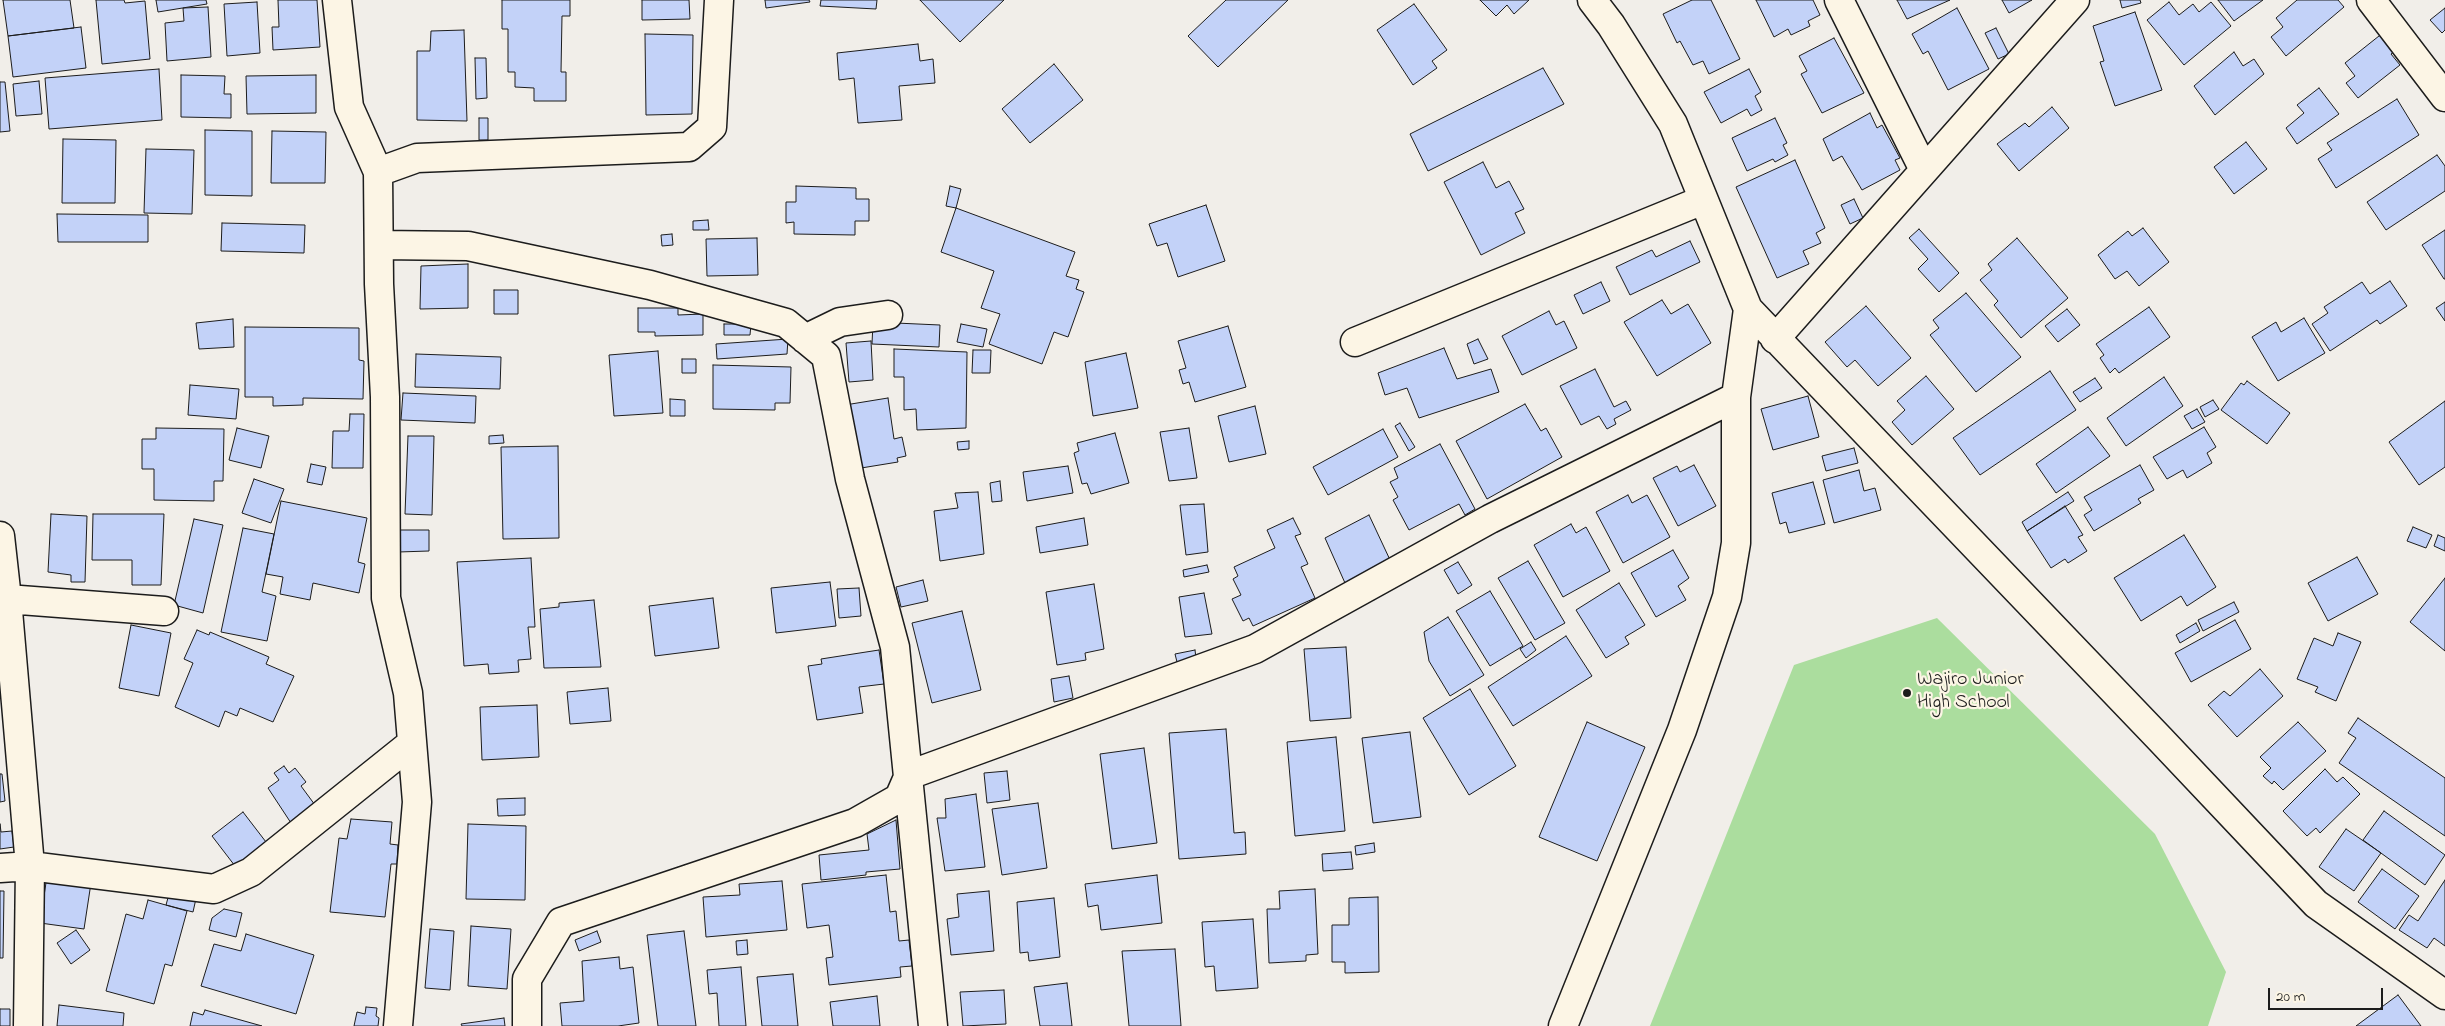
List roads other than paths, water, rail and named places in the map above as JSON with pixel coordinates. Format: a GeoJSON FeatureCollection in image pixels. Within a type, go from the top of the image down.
{"type":"FeatureCollection","features":[{"type":"Feature","properties":{"kind":"street"},"geometry":{"type":"LineString","coordinates":[[337,0],[349,106],[378,172],[379,284],[386,397],[386,598],[408,693],[416,802],[398,1026]]}},
{"type":"Feature","properties":{"kind":"street"},"geometry":{"type":"LineString","coordinates":[[378,172],[417,158],[688,147],[712,127],[719,0]]}},
{"type":"Feature","properties":{"kind":"street"},"geometry":{"type":"LineString","coordinates":[[1592,0],[1611,25],[1673,124],[1748,309],[2316,904],[2445,995]]}},
{"type":"Feature","properties":{"kind":"street"},"geometry":{"type":"LineString","coordinates":[[1838,0],[1924,170]]}},
{"type":"Feature","properties":{"kind":"street"},"geometry":{"type":"LineString","coordinates":[[1775,339],[2075,0]]}},
{"type":"Feature","properties":{"kind":"street"},"geometry":{"type":"LineString","coordinates":[[2371,0],[2445,97]]}},
{"type":"Feature","properties":{"kind":"street"},"geometry":{"type":"LineString","coordinates":[[1355,342],[1703,200]]}},
{"type":"Feature","properties":{"kind":"street"},"geometry":{"type":"LineString","coordinates":[[379,245],[468,246],[650,285],[786,323],[826,356],[850,479],[895,647],[933,1026]]}},
{"type":"Feature","properties":{"kind":"street"},"geometry":{"type":"LineString","coordinates":[[1563,1026],[1682,730],[1727,597],[1736,543],[1736,397],[1748,309]]}},
{"type":"Feature","properties":{"kind":"street"},"geometry":{"type":"LineString","coordinates":[[805,339],[840,322],[888,314]]}},
{"type":"Feature","properties":{"kind":"street"},"geometry":{"type":"LineString","coordinates":[[528,1026],[527,980],[561,922],[855,823],[899,798],[909,775],[1256,649],[1490,519],[1736,397]]}},
{"type":"Feature","properties":{"kind":"street"},"geometry":{"type":"LineString","coordinates":[[0,536],[30,866],[28,1026]]}},
{"type":"Feature","properties":{"kind":"street"},"geometry":{"type":"LineString","coordinates":[[6,599],[164,611]]}},
{"type":"Feature","properties":{"kind":"street"},"geometry":{"type":"LineString","coordinates":[[0,868],[30,866],[214,889],[251,872],[412,743]]}},
{"type":"Feature","properties":{"kind":"place","name":"Wajiro Junior High School"},"geometry":{"type":"Point","coordinates":[1907,693]}}]}
